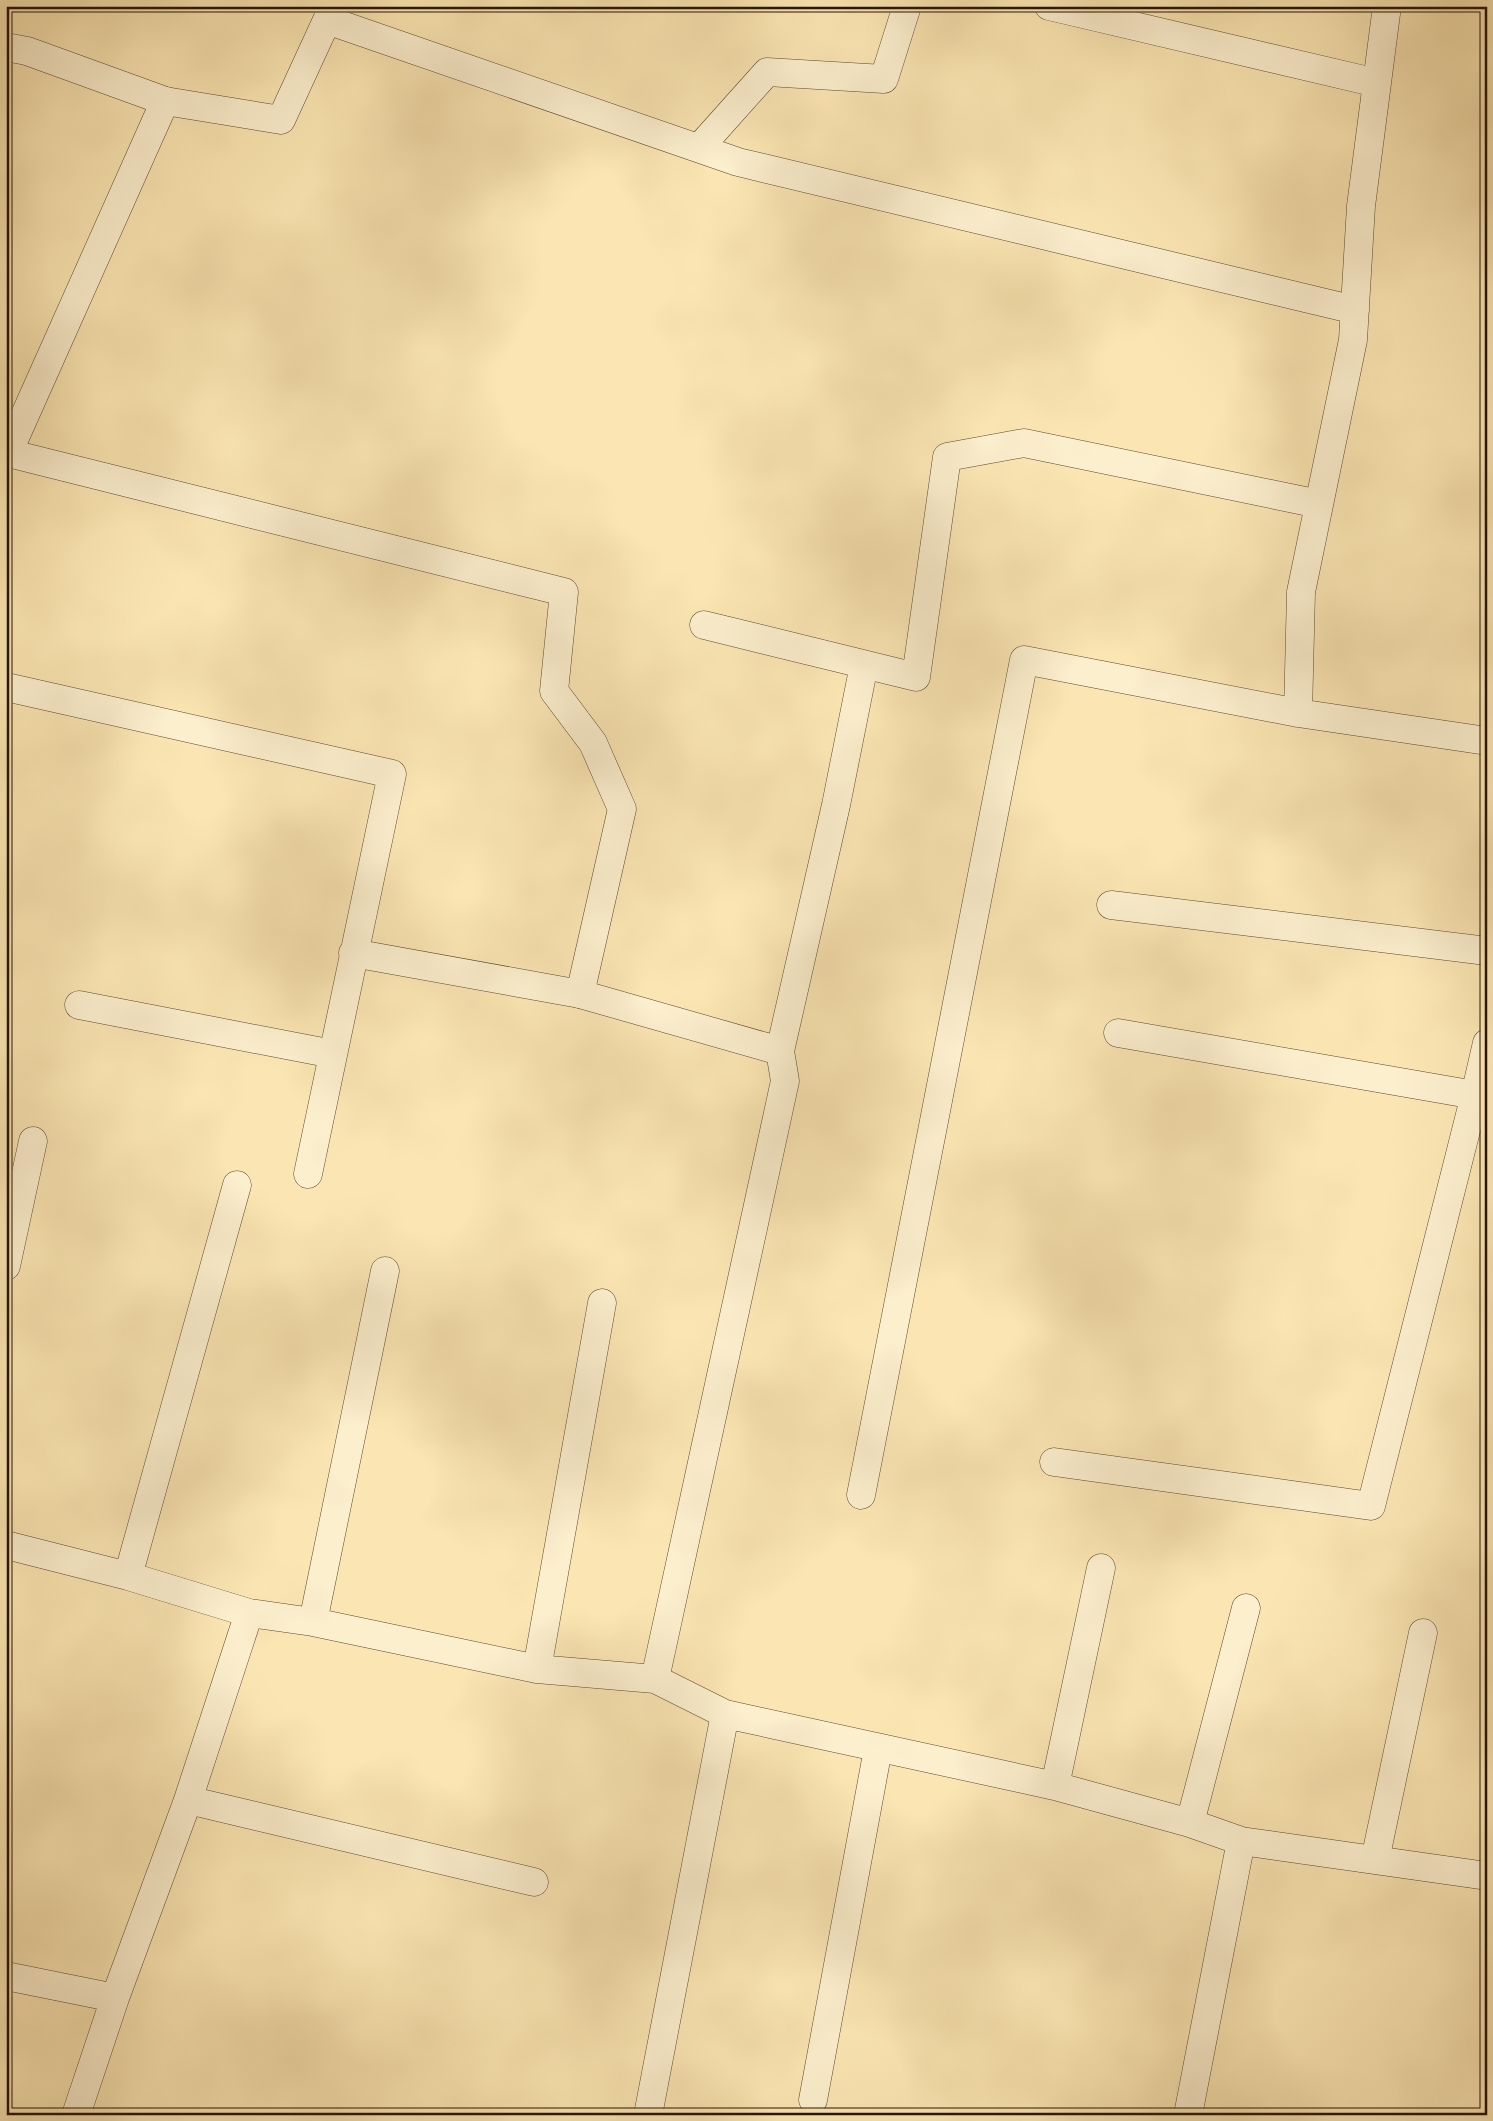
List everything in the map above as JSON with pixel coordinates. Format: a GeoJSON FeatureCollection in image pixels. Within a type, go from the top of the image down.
{"type":"FeatureCollection","features":[{"type":"Feature","properties":{"kind":"street"},"geometry":{"type":"LineString","coordinates":[[699,148],[767,72],[884,79],[907,6]]}},
{"type":"Feature","properties":{"kind":"street"},"geometry":{"type":"LineString","coordinates":[[1049,6],[1377,83]]}},
{"type":"Feature","properties":{"kind":"street"},"geometry":{"type":"LineString","coordinates":[[1298,713],[1301,592],[1353,340],[1360,206],[1387,6]]}},
{"type":"Feature","properties":{"kind":"street"},"geometry":{"type":"LineString","coordinates":[[6,48],[26,51],[165,101],[281,120],[329,13],[738,162],[1355,310]]}},
{"type":"Feature","properties":{"kind":"street"},"geometry":{"type":"LineString","coordinates":[[165,101],[7,455],[564,592],[554,691],[593,743],[622,809],[580,994]]}},
{"type":"Feature","properties":{"kind":"street"},"geometry":{"type":"LineString","coordinates":[[704,626],[916,677],[947,457],[1024,443],[1319,504]]}},
{"type":"Feature","properties":{"kind":"street"},"geometry":{"type":"LineString","coordinates":[[861,1495],[1024,660],[1298,713],[1487,741]]}},
{"type":"Feature","properties":{"kind":"street"},"geometry":{"type":"LineString","coordinates":[[655,1679],[785,1081],[780,1051],[836,805],[864,665]]}},
{"type":"Feature","properties":{"kind":"street"},"geometry":{"type":"LineString","coordinates":[[6,687],[392,774],[308,1174]]}},
{"type":"Feature","properties":{"kind":"street"},"geometry":{"type":"LineString","coordinates":[[1110,905],[1487,952]]}},
{"type":"Feature","properties":{"kind":"street"},"geometry":{"type":"LineString","coordinates":[[353,953],[580,994],[780,1051]]}},
{"type":"Feature","properties":{"kind":"street"},"geometry":{"type":"LineString","coordinates":[[79,1005],[333,1054]]}},
{"type":"Feature","properties":{"kind":"street"},"geometry":{"type":"LineString","coordinates":[[1118,1033],[1481,1096]]}},
{"type":"Feature","properties":{"kind":"street"},"geometry":{"type":"LineString","coordinates":[[1054,1462],[1371,1506],[1481,1096],[1487,1043]]}},
{"type":"Feature","properties":{"kind":"street"},"geometry":{"type":"LineString","coordinates":[[6,1266],[33,1141]]}},
{"type":"Feature","properties":{"kind":"street"},"geometry":{"type":"LineString","coordinates":[[128,1576],[237,1185]]}},
{"type":"Feature","properties":{"kind":"street"},"geometry":{"type":"LineString","coordinates":[[313,1622],[385,1271]]}},
{"type":"Feature","properties":{"kind":"street"},"geometry":{"type":"LineString","coordinates":[[538,1669],[602,1303]]}},
{"type":"Feature","properties":{"kind":"street"},"geometry":{"type":"LineString","coordinates":[[6,1545],[128,1576],[249,1613],[313,1622],[538,1669],[655,1679],[725,1714],[878,1749],[1055,1786],[1190,1823],[1241,1841],[1487,1876]]}},
{"type":"Feature","properties":{"kind":"street"},"geometry":{"type":"LineString","coordinates":[[1055,1786],[1102,1568]]}},
{"type":"Feature","properties":{"kind":"street"},"geometry":{"type":"LineString","coordinates":[[1190,1823],[1246,1608]]}},
{"type":"Feature","properties":{"kind":"street"},"geometry":{"type":"LineString","coordinates":[[76,2115],[115,1998],[188,1800],[249,1613]]}},
{"type":"Feature","properties":{"kind":"street"},"geometry":{"type":"LineString","coordinates":[[1375,1860],[1423,1633]]}},
{"type":"Feature","properties":{"kind":"street"},"geometry":{"type":"LineString","coordinates":[[648,2115],[725,1714]]}},
{"type":"Feature","properties":{"kind":"street"},"geometry":{"type":"LineString","coordinates":[[813,2100],[878,1749]]}},
{"type":"Feature","properties":{"kind":"street"},"geometry":{"type":"LineString","coordinates":[[188,1800],[534,1882]]}},
{"type":"Feature","properties":{"kind":"street"},"geometry":{"type":"LineString","coordinates":[[1188,2115],[1241,1841]]}},
{"type":"Feature","properties":{"kind":"street"},"geometry":{"type":"LineString","coordinates":[[6,1976],[115,1998]]}}]}
